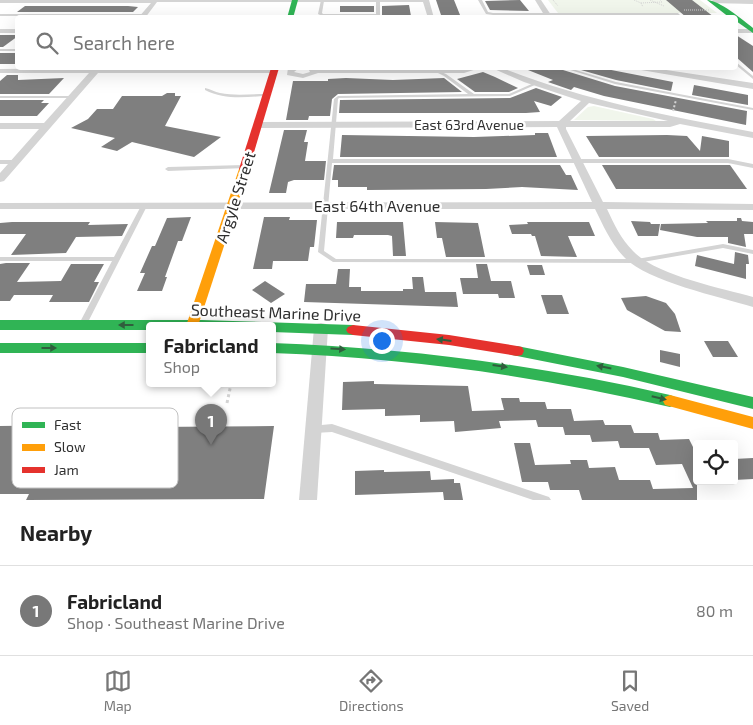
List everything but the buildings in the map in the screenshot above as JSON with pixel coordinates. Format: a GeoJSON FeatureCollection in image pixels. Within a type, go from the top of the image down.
{"type":"FeatureCollection","features":[{"type":"Feature","properties":{"kind":"main road"},"geometry":{"type":"LineString","coordinates":[[291,15],[295,0]]}},
{"type":"Feature","properties":{"kind":"main road"},"geometry":{"type":"LineString","coordinates":[[712,1],[731,15]]}},
{"type":"Feature","properties":{"kind":"main road"},"geometry":{"type":"LineString","coordinates":[[738,20],[753,31]]}},
{"type":"Feature","properties":{"kind":"main road","name":"Argyle Street"},"geometry":{"type":"LineString","coordinates":[[193,322],[233,205],[274,70]]}},
{"type":"Feature","properties":{"kind":"main road","name":"Southeast Marine Drive"},"geometry":{"type":"LineString","coordinates":[[0,325],[146,326]]}},
{"type":"Feature","properties":{"kind":"main road","name":"Southeast Marine Drive"},"geometry":{"type":"LineString","coordinates":[[276,327],[321,328],[405,335],[500,347],[611,368],[753,403]]}},
{"type":"Feature","properties":{"kind":"main road"},"geometry":{"type":"LineString","coordinates":[[0,348],[146,348]]}},
{"type":"Feature","properties":{"kind":"main road"},"geometry":{"type":"LineString","coordinates":[[276,348],[319,348],[388,352],[505,366],[617,388],[686,404],[753,423]]}},
{"type":"Feature","properties":{"kind":"street"},"geometry":{"type":"LineString","coordinates":[[143,15],[156,0]]}},
{"type":"Feature","properties":{"kind":"street"},"geometry":{"type":"LineString","coordinates":[[0,1],[426,0],[430,15]]}},
{"type":"Feature","properties":{"kind":"street"},"geometry":{"type":"LineString","coordinates":[[538,0],[548,15]]}},
{"type":"Feature","properties":{"kind":"street"},"geometry":{"type":"LineString","coordinates":[[712,1],[753,2]]}},
{"type":"Feature","properties":{"kind":"street"},"geometry":{"type":"LineString","coordinates":[[0,31],[15,31]]}},
{"type":"Feature","properties":{"kind":"street"},"geometry":{"type":"LineString","coordinates":[[738,31],[753,31]]}},
{"type":"Feature","properties":{"kind":"street"},"geometry":{"type":"LineString","coordinates":[[0,71],[48,70]]}},
{"type":"Feature","properties":{"kind":"street"},"geometry":{"type":"LineString","coordinates":[[0,178],[96,70]]}},
{"type":"Feature","properties":{"kind":"street"},"geometry":{"type":"LineString","coordinates":[[292,70],[290,71],[295,75],[308,75],[312,70]]}},
{"type":"Feature","properties":{"kind":"street"},"geometry":{"type":"LineString","coordinates":[[501,70],[535,84],[587,100],[679,121],[753,134]]}},
{"type":"Feature","properties":{"kind":"street"},"geometry":{"type":"LineString","coordinates":[[653,70],[753,86]]}},
{"type":"Feature","properties":{"kind":"street"},"geometry":{"type":"LineString","coordinates":[[587,100],[562,124],[561,129],[614,235],[629,254],[646,268],[666,276],[753,302]]}},
{"type":"Feature","properties":{"kind":"street","name":"East 63rd Avenue"},"geometry":{"type":"LineString","coordinates":[[258,125],[670,124],[679,121]]}},
{"type":"Feature","properties":{"kind":"street"},"geometry":{"type":"LineString","coordinates":[[0,126],[46,126]]}},
{"type":"Feature","properties":{"kind":"street","name":"East 64th Avenue"},"geometry":{"type":"LineString","coordinates":[[0,206],[600,205],[753,207]]}},
{"type":"Feature","properties":{"kind":"street"},"geometry":{"type":"LineString","coordinates":[[308,500],[321,328]]}},
{"type":"Feature","properties":{"kind":"lane"},"geometry":{"type":"LineString","coordinates":[[378,0],[380,15]]}},
{"type":"Feature","properties":{"kind":"lane"},"geometry":{"type":"LineString","coordinates":[[480,0],[487,13],[528,15]]}},
{"type":"Feature","properties":{"kind":"lane"},"geometry":{"type":"LineString","coordinates":[[322,1],[320,14],[323,15]]}},
{"type":"Feature","properties":{"kind":"lane"},"geometry":{"type":"LineString","coordinates":[[0,15],[15,15]]}},
{"type":"Feature","properties":{"kind":"lane"},"geometry":{"type":"LineString","coordinates":[[614,15],[679,15]]}},
{"type":"Feature","properties":{"kind":"lane"},"geometry":{"type":"LineString","coordinates":[[0,50],[15,50]]}},
{"type":"Feature","properties":{"kind":"lane"},"geometry":{"type":"LineString","coordinates":[[738,65],[753,78]]}},
{"type":"Feature","properties":{"kind":"lane"},"geometry":{"type":"LineString","coordinates":[[435,70],[472,95]]}},
{"type":"Feature","properties":{"kind":"lane"},"geometry":{"type":"LineString","coordinates":[[573,70],[616,83],[753,109]]}},
{"type":"Feature","properties":{"kind":"lane"},"geometry":{"type":"LineString","coordinates":[[535,84],[510,95],[342,96],[336,99],[321,252],[335,261],[637,260],[723,246],[753,252]]}},
{"type":"Feature","properties":{"kind":"lane"},"geometry":{"type":"LineString","coordinates":[[206,89],[232,95],[266,95]]}},
{"type":"Feature","properties":{"kind":"lane"},"geometry":{"type":"LineString","coordinates":[[0,97],[72,97]]}},
{"type":"Feature","properties":{"kind":"lane"},"geometry":{"type":"LineString","coordinates":[[330,161],[728,161],[753,166]]}},
{"type":"Feature","properties":{"kind":"lane"},"geometry":{"type":"LineString","coordinates":[[0,162],[14,162]]}},
{"type":"Feature","properties":{"kind":"lane"},"geometry":{"type":"LineString","coordinates":[[168,169],[244,167]]}},
{"type":"Feature","properties":{"kind":"lane"},"geometry":{"type":"LineString","coordinates":[[83,325],[144,206]]}},
{"type":"Feature","properties":{"kind":"lane"},"geometry":{"type":"LineString","coordinates":[[0,259],[117,259]]}},
{"type":"Feature","properties":{"kind":"lane"},"geometry":{"type":"LineString","coordinates":[[313,429],[332,428],[546,500]]}},
{"type":"Feature","properties":{"kind":"path"},"geometry":{"type":"LineString","coordinates":[[553,0],[561,9]]}},
{"type":"Feature","properties":{"kind":"path"},"geometry":{"type":"LineString","coordinates":[[634,0],[641,3],[662,2],[660,0]]}},
{"type":"Feature","properties":{"kind":"path"},"geometry":{"type":"LineString","coordinates":[[641,3],[642,7],[646,10]]}},
{"type":"Feature","properties":{"kind":"path"},"geometry":{"type":"LineString","coordinates":[[227,403],[230,387]]}},
{"type":"Feature","properties":{"kind":"shaded area"},"geometry":{"type":"Polygon","coordinates":[[[548,0],[700,0],[717,13],[558,13],[548,0]]]}},
{"type":"Feature","properties":{"kind":"shaded area"},"geometry":{"type":"Polygon","coordinates":[[[594,106],[656,121],[574,120],[588,107],[594,106]]]}},
{"type":"Feature","properties":{"kind":"traffic: fast"},"geometry":{"type":"LineString","coordinates":[[291,15],[295,0]]}},
{"type":"Feature","properties":{"kind":"traffic: fast"},"geometry":{"type":"LineString","coordinates":[[710,0],[730,15]]}},
{"type":"Feature","properties":{"kind":"traffic: fast"},"geometry":{"type":"LineString","coordinates":[[738,20],[753,31]]}},
{"type":"Feature","properties":{"kind":"traffic: fast"},"geometry":{"type":"LineString","coordinates":[[0,325],[146,325]]}},
{"type":"Feature","properties":{"kind":"traffic: fast"},"geometry":{"type":"LineString","coordinates":[[276,327],[353,330]]}},
{"type":"Feature","properties":{"kind":"traffic: fast"},"geometry":{"type":"LineString","coordinates":[[0,348],[146,348]]}},
{"type":"Feature","properties":{"kind":"traffic: fast"},"geometry":{"type":"LineString","coordinates":[[276,348],[373,353],[472,364],[571,380],[670,401]]}},
{"type":"Feature","properties":{"kind":"traffic: fast"},"geometry":{"type":"LineString","coordinates":[[517,351],[623,372],[753,403]]}},
{"type":"Feature","properties":{"kind":"traffic: slow"},"geometry":{"type":"LineString","coordinates":[[193,322],[244,169]]}},
{"type":"Feature","properties":{"kind":"traffic: slow"},"geometry":{"type":"LineString","coordinates":[[670,401],[753,423]]}},
{"type":"Feature","properties":{"kind":"traffic: jam"},"geometry":{"type":"LineString","coordinates":[[244,169],[274,70]]}},
{"type":"Feature","properties":{"kind":"traffic: jam"},"geometry":{"type":"LineString","coordinates":[[353,330],[449,340],[517,351]]}},
{"type":"Feature","properties":{"kind":"place","name":"Fabricland"},"geometry":{"type":"Point","coordinates":[211,445]}}]}
